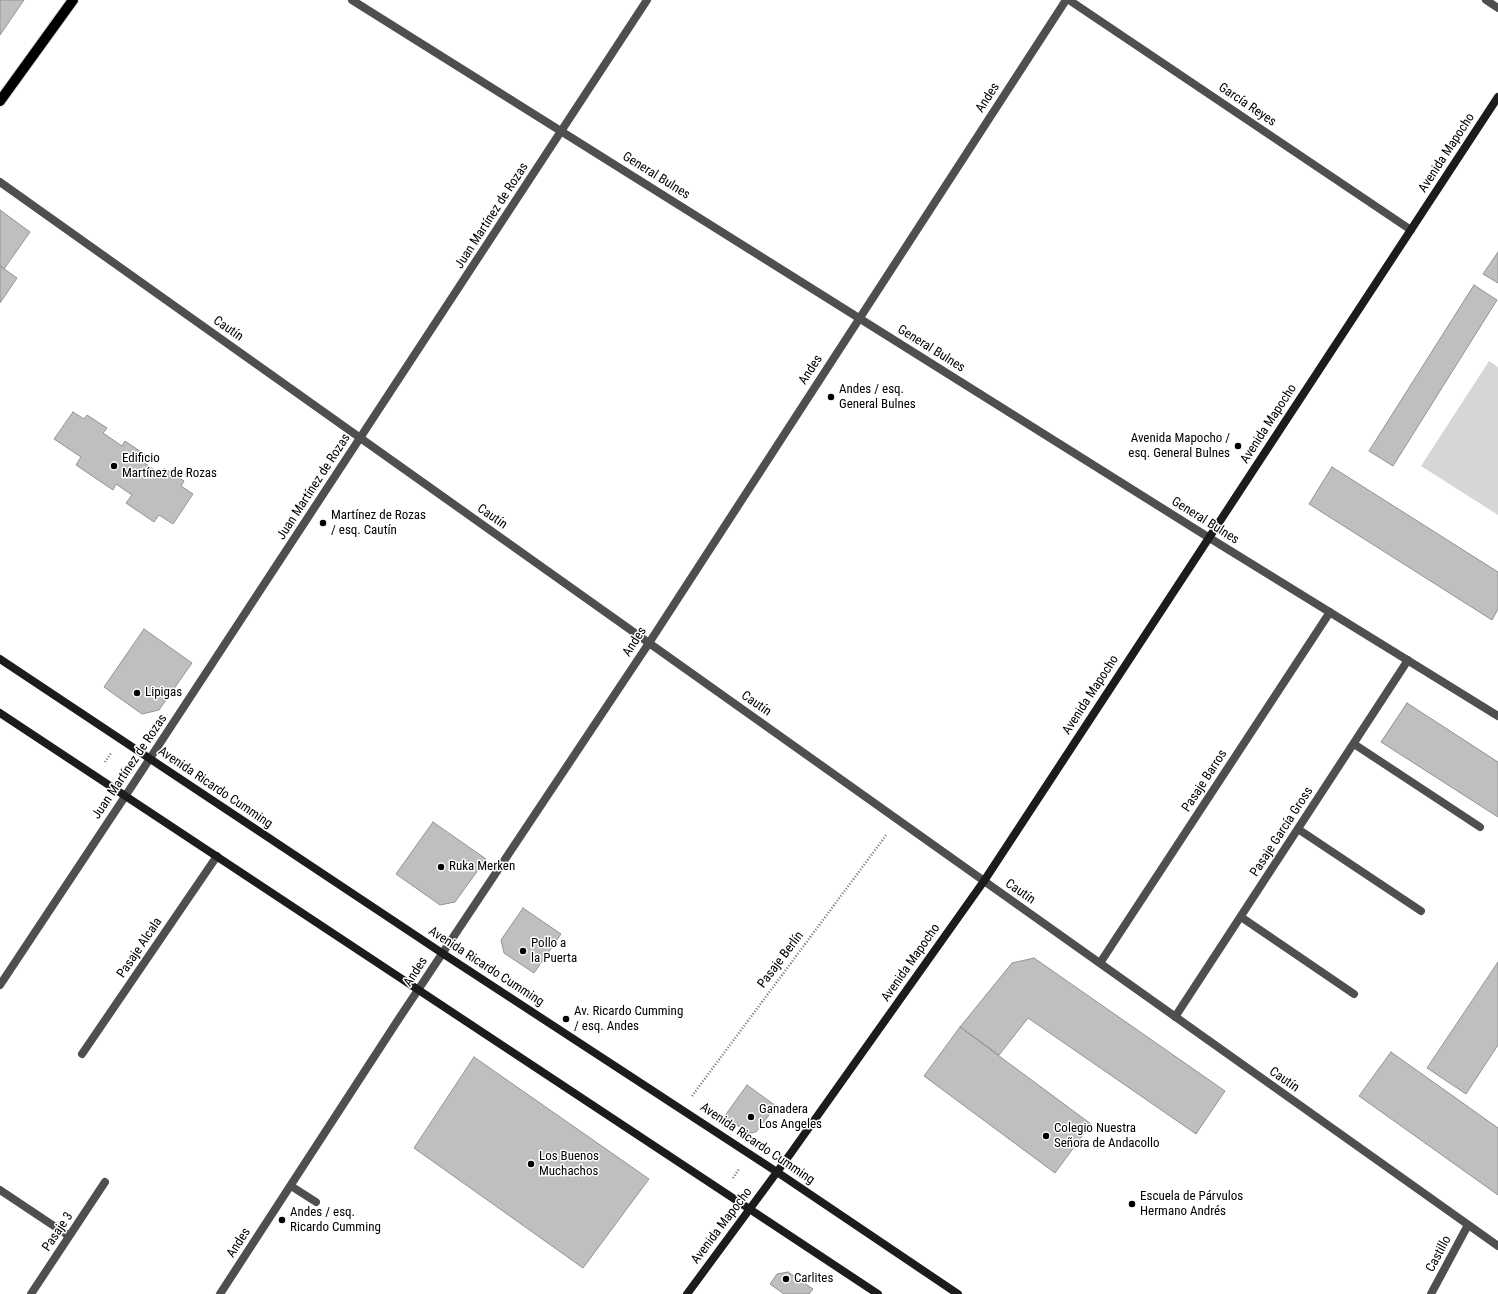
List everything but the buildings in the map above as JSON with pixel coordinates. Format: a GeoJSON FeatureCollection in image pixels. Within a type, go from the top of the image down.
{"type":"FeatureCollection","features":[{"type":"Feature","properties":{"kind":"main road"},"geometry":{"type":"LineString","coordinates":[[0,101],[73,0]]}},
{"type":"Feature","properties":{"kind":"main road","name":"Avenida Mapocho"},"geometry":{"type":"LineString","coordinates":[[687,1294],[777,1172],[984,881],[1498,96]]}},
{"type":"Feature","properties":{"kind":"main road","name":"Avenida Ricardo Cumming"},"geometry":{"type":"LineString","coordinates":[[0,659],[442,953],[750,1154],[958,1294]]}},
{"type":"Feature","properties":{"kind":"main road"},"geometry":{"type":"LineString","coordinates":[[0,712],[751,1208],[878,1294]]}},
{"type":"Feature","properties":{"kind":"street","name":"General Bulnes"},"geometry":{"type":"LineString","coordinates":[[352,0],[1208,537],[1498,716]]}},
{"type":"Feature","properties":{"kind":"street","name":"Juan Martínez de Rozas"},"geometry":{"type":"LineString","coordinates":[[0,985],[150,760],[647,0]]}},
{"type":"Feature","properties":{"kind":"street","name":"Andes"},"geometry":{"type":"LineString","coordinates":[[220,1294],[442,953],[649,643],[1066,0]]}},
{"type":"Feature","properties":{"kind":"street","name":"García Reyes"},"geometry":{"type":"LineString","coordinates":[[1069,0],[1411,230]]}},
{"type":"Feature","properties":{"kind":"street"},"geometry":{"type":"LineString","coordinates":[[1486,0],[1498,8]]}},
{"type":"Feature","properties":{"kind":"street","name":"Cautín"},"geometry":{"type":"LineString","coordinates":[[0,182],[1498,1246]]}},
{"type":"Feature","properties":{"kind":"street","name":"Pasaje Barros"},"geometry":{"type":"LineString","coordinates":[[1100,963],[1330,612]]}},
{"type":"Feature","properties":{"kind":"street","name":"Pasaje García Gross"},"geometry":{"type":"LineString","coordinates":[[1175,1017],[1408,660]]}},
{"type":"Feature","properties":{"kind":"street"},"geometry":{"type":"LineString","coordinates":[[1354,744],[1480,827]]}},
{"type":"Feature","properties":{"kind":"street"},"geometry":{"type":"LineString","coordinates":[[1298,829],[1421,911]]}},
{"type":"Feature","properties":{"kind":"street","name":"Pasaje Alcala"},"geometry":{"type":"LineString","coordinates":[[82,1054],[217,856]]}},
{"type":"Feature","properties":{"kind":"street"},"geometry":{"type":"LineString","coordinates":[[1241,916],[1354,994]]}},
{"type":"Feature","properties":{"kind":"street","name":"Pasaje 3"},"geometry":{"type":"LineString","coordinates":[[31,1294],[105,1182]]}},
{"type":"Feature","properties":{"kind":"street"},"geometry":{"type":"LineString","coordinates":[[291,1186],[316,1202]]}},
{"type":"Feature","properties":{"kind":"street"},"geometry":{"type":"LineString","coordinates":[[0,1190],[69,1236]]}},
{"type":"Feature","properties":{"kind":"street","name":"Castillo"},"geometry":{"type":"LineString","coordinates":[[1431,1294],[1468,1225]]}},
{"type":"Feature","properties":{"kind":"path"},"geometry":{"type":"LineString","coordinates":[[96,776],[120,739]]}},
{"type":"Feature","properties":{"kind":"path","name":"Pasaje Berlín"},"geometry":{"type":"LineString","coordinates":[[695,1092],[883,839]]}},
{"type":"Feature","properties":{"kind":"path"},"geometry":{"type":"LineString","coordinates":[[723,1190],[750,1154]]}},
{"type":"Feature","properties":{"kind":"shaded area"},"geometry":{"type":"Polygon","coordinates":[[[1489,361],[1498,367],[1498,515],[1421,466],[1489,361]]]}},
{"type":"Feature","properties":{"kind":"place","name":"Andes / esq. General Bulnes"},"geometry":{"type":"Point","coordinates":[831,397]}},
{"type":"Feature","properties":{"kind":"place","name":"Avenida Mapocho / esq. General Bulnes"},"geometry":{"type":"Point","coordinates":[1238,446]}},
{"type":"Feature","properties":{"kind":"place","name":"Edificio Martínez de Rozas"},"geometry":{"type":"Point","coordinates":[114,466]}},
{"type":"Feature","properties":{"kind":"place","name":"Martínez de Rozas / esq. Cautín"},"geometry":{"type":"Point","coordinates":[323,523]}},
{"type":"Feature","properties":{"kind":"place","name":"Lipigas"},"geometry":{"type":"Point","coordinates":[137,693]}},
{"type":"Feature","properties":{"kind":"place","name":"Ruka Merken"},"geometry":{"type":"Point","coordinates":[441,867]}},
{"type":"Feature","properties":{"kind":"place","name":"Pollo a la Puerta"},"geometry":{"type":"Point","coordinates":[523,951]}},
{"type":"Feature","properties":{"kind":"place","name":"Av. Ricardo Cumming / esq. Andes"},"geometry":{"type":"Point","coordinates":[566,1019]}},
{"type":"Feature","properties":{"kind":"place","name":"Ganadera Los Angeles"},"geometry":{"type":"Point","coordinates":[751,1117]}},
{"type":"Feature","properties":{"kind":"place","name":"Colegio Nuestra Señora de Andacollo"},"geometry":{"type":"Point","coordinates":[1046,1136]}},
{"type":"Feature","properties":{"kind":"place","name":"Los Buenos Muchachos"},"geometry":{"type":"Point","coordinates":[531,1164]}},
{"type":"Feature","properties":{"kind":"place","name":"Escuela de Párvulos Hermano Andrés"},"geometry":{"type":"Point","coordinates":[1132,1204]}},
{"type":"Feature","properties":{"kind":"place","name":"Andes / esq. Ricardo Cumming"},"geometry":{"type":"Point","coordinates":[282,1220]}},
{"type":"Feature","properties":{"kind":"place","name":"Carlites"},"geometry":{"type":"Point","coordinates":[786,1279]}}]}
